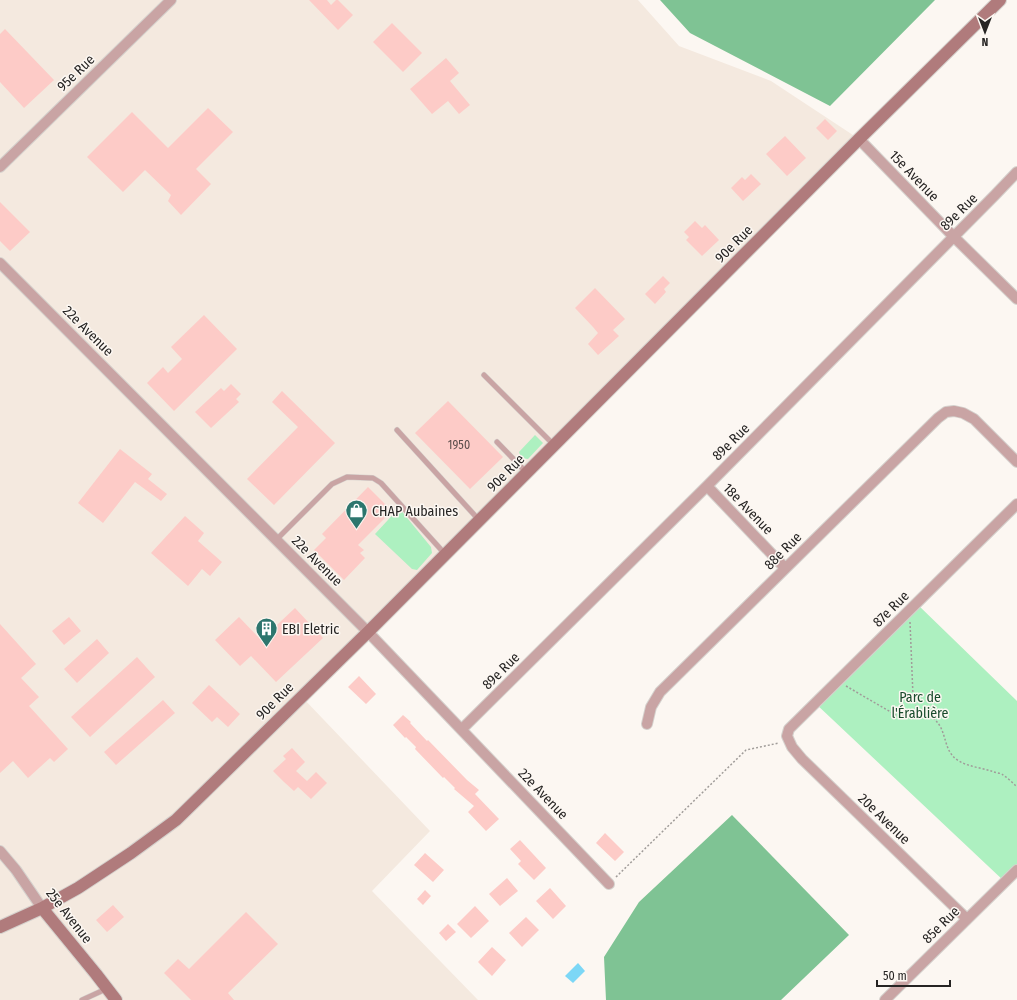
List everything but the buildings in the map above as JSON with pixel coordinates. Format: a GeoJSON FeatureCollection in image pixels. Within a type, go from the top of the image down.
{"type":"FeatureCollection","features":[{"type":"Feature","properties":{"kind":"street","name":"95e Rue"},"geometry":{"type":"LineString","coordinates":[[0,166],[171,0]]}},
{"type":"Feature","properties":{"kind":"street","name":"90e Rue"},"geometry":{"type":"LineString","coordinates":[[0,927],[42,908],[85,883],[131,853],[176,820],[368,632],[859,139],[1000,0]]}},
{"type":"Feature","properties":{"kind":"street","name":"15e Avenue"},"geometry":{"type":"LineString","coordinates":[[859,139],[954,237],[1017,299]]}},
{"type":"Feature","properties":{"kind":"street","name":"89e Rue"},"geometry":{"type":"LineString","coordinates":[[462,730],[707,486],[1017,172]]}},
{"type":"Feature","properties":{"kind":"street","name":"22e Avenue"},"geometry":{"type":"LineString","coordinates":[[0,263],[368,632],[609,884]]}},
{"type":"Feature","properties":{"kind":"street","name":"88e Rue"},"geometry":{"type":"LineString","coordinates":[[647,724],[652,707],[660,692],[938,418],[946,412],[954,411],[963,413],[974,419],[1017,462]]}},
{"type":"Feature","properties":{"kind":"street","name":"18e Avenue"},"geometry":{"type":"LineString","coordinates":[[707,486],[785,568]]}},
{"type":"Feature","properties":{"kind":"street","name":"87e Rue"},"geometry":{"type":"LineString","coordinates":[[788,738],[789,729],[1017,504]]}},
{"type":"Feature","properties":{"kind":"street","name":"20e Avenue"},"geometry":{"type":"LineString","coordinates":[[788,738],[792,747],[802,759],[967,919]]}},
{"type":"Feature","properties":{"kind":"street","name":"25e Avenue"},"geometry":{"type":"LineString","coordinates":[[0,851],[16,870],[42,908],[116,1000]]}},
{"type":"Feature","properties":{"kind":"street","name":"85e Rue"},"geometry":{"type":"LineString","coordinates":[[885,1000],[1017,870]]}},
{"type":"Feature","properties":{"kind":"lane"},"geometry":{"type":"LineString","coordinates":[[484,375],[554,446]]}},
{"type":"Feature","properties":{"kind":"lane"},"geometry":{"type":"LineString","coordinates":[[397,430],[479,521]]}},
{"type":"Feature","properties":{"kind":"lane"},"geometry":{"type":"LineString","coordinates":[[497,442],[527,473]]}},
{"type":"Feature","properties":{"kind":"lane"},"geometry":{"type":"LineString","coordinates":[[276,540],[332,484],[347,477],[363,477],[373,478],[381,483],[446,554]]}},
{"type":"Feature","properties":{"kind":"lane"},"geometry":{"type":"LineString","coordinates":[[82,1000],[107,989]]}},
{"type":"Feature","properties":{"kind":"path"},"geometry":{"type":"LineString","coordinates":[[908,611],[911,628],[913,696],[919,712]]}},
{"type":"Feature","properties":{"kind":"path"},"geometry":{"type":"LineString","coordinates":[[838,680],[896,715],[919,712],[934,719],[940,725],[948,749],[952,756],[967,764],[1002,774],[1017,787]]}},
{"type":"Feature","properties":{"kind":"path"},"geometry":{"type":"LineString","coordinates":[[609,884],[746,750],[788,738]]}},
{"type":"Feature","properties":{"kind":"shaded area"},"geometry":{"type":"Polygon","coordinates":[[[0,0],[638,0],[679,46],[771,81],[859,139],[302,697],[430,831],[372,891],[478,1000],[0,1000],[0,0]]]}},
{"type":"Feature","properties":{"kind":"green space"},"geometry":{"type":"Polygon","coordinates":[[[660,0],[935,0],[830,106],[690,33],[660,0]]]}},
{"type":"Feature","properties":{"kind":"green space"},"geometry":{"type":"Polygon","coordinates":[[[535,435],[543,443],[528,459],[523,458],[519,452],[535,435]]]}},
{"type":"Feature","properties":{"kind":"green space"},"geometry":{"type":"Polygon","coordinates":[[[399,508],[431,547],[432,553],[417,570],[412,569],[375,534],[399,508]]]}},
{"type":"Feature","properties":{"kind":"green space","name":"Parc de l'Érablière"},"geometry":{"type":"Polygon","coordinates":[[[916,603],[1017,701],[1017,870],[1005,882],[815,703],[916,603]]]}},
{"type":"Feature","properties":{"kind":"green space"},"geometry":{"type":"Polygon","coordinates":[[[732,815],[849,935],[781,1000],[606,1000],[604,957],[639,902],[732,815]]]}},
{"type":"Feature","properties":{"kind":"water"},"geometry":{"type":"Polygon","coordinates":[[[578,963],[585,971],[573,983],[565,976],[578,963]]]}},
{"type":"Feature","properties":{"kind":"place","name":"CHAP Aubaines"},"geometry":{"type":"Point","coordinates":[356,530]}},
{"type":"Feature","properties":{"kind":"place","name":"EBI Eletric"},"geometry":{"type":"Point","coordinates":[267,648]}}]}
